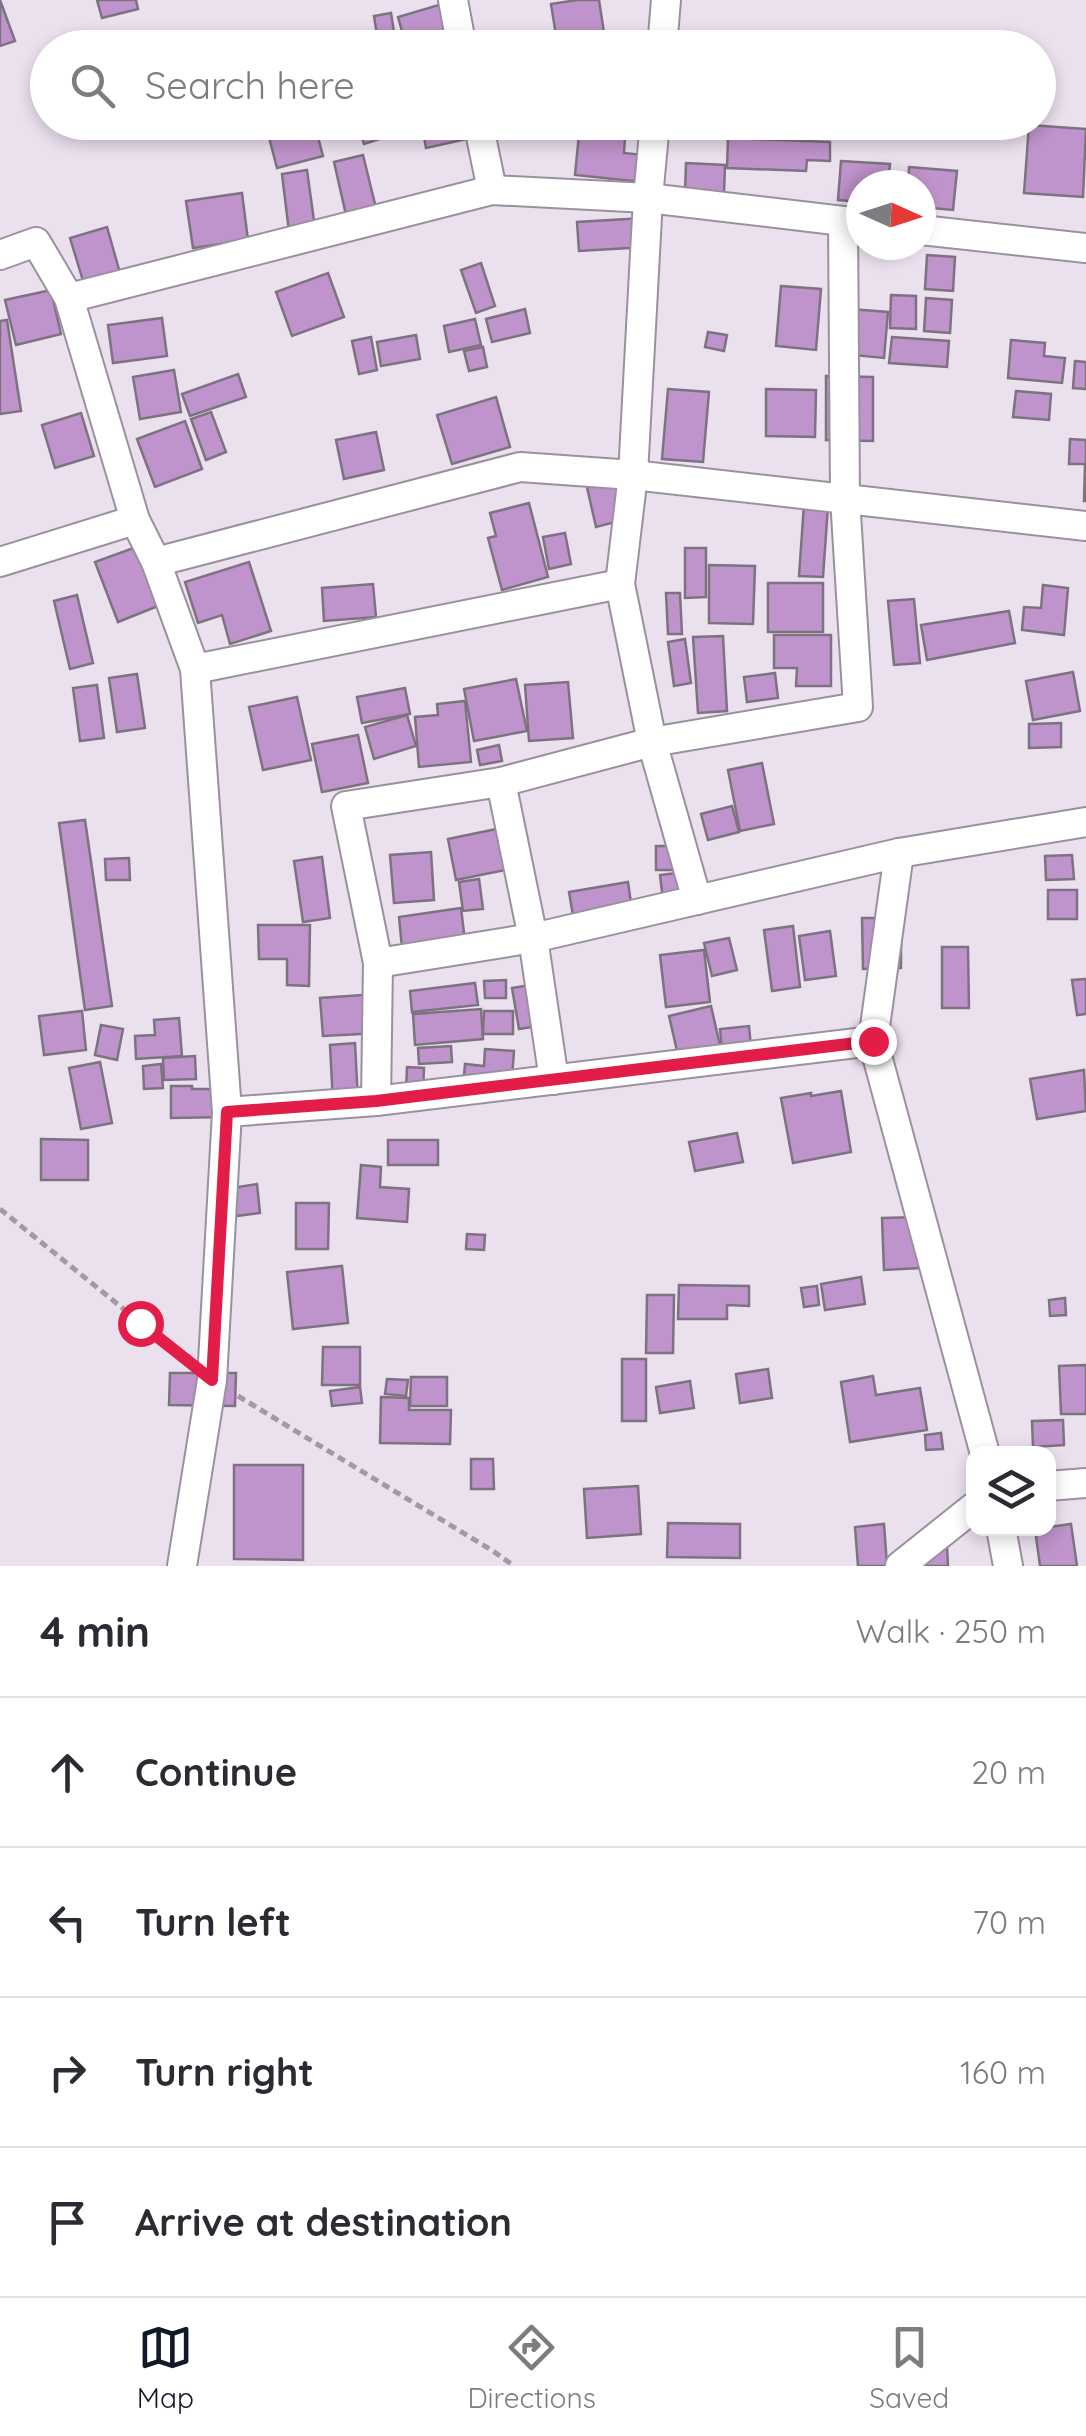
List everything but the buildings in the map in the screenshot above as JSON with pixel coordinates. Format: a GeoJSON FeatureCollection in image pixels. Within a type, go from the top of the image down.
{"type":"FeatureCollection","features":[{"type":"Feature","properties":{"kind":"street"},"geometry":{"type":"LineString","coordinates":[[452,0],[458,30]]}},
{"type":"Feature","properties":{"kind":"street"},"geometry":{"type":"LineString","coordinates":[[664,30],[666,0]]}},
{"type":"Feature","properties":{"kind":"street"},"geometry":{"type":"LineString","coordinates":[[482,140],[492,190]]}},
{"type":"Feature","properties":{"kind":"street"},"geometry":{"type":"LineString","coordinates":[[653,140],[633,475],[620,584],[652,742],[697,900]]}},
{"type":"Feature","properties":{"kind":"street"},"geometry":{"type":"LineString","coordinates":[[69,298],[492,190],[648,198],[846,221]]}},
{"type":"Feature","properties":{"kind":"street"},"geometry":{"type":"LineString","coordinates":[[936,232],[1086,248]]}},
{"type":"Feature","properties":{"kind":"street"},"geometry":{"type":"LineString","coordinates":[[0,255],[36,242],[69,298],[135,520],[156,562],[194,670],[227,1112],[212,1380],[182,1566]]}},
{"type":"Feature","properties":{"kind":"street"},"geometry":{"type":"LineString","coordinates":[[376,1101],[378,963],[346,806],[501,782],[652,742],[858,707],[845,498],[851,260]]}},
{"type":"Feature","properties":{"kind":"street"},"geometry":{"type":"LineString","coordinates":[[156,562],[520,467],[633,475],[1086,526]]}},
{"type":"Feature","properties":{"kind":"street"},"geometry":{"type":"LineString","coordinates":[[0,562],[135,520]]}},
{"type":"Feature","properties":{"kind":"street"},"geometry":{"type":"LineString","coordinates":[[194,670],[620,584]]}},
{"type":"Feature","properties":{"kind":"street"},"geometry":{"type":"LineString","coordinates":[[501,782],[534,938],[554,1080]]}},
{"type":"Feature","properties":{"kind":"street"},"geometry":{"type":"LineString","coordinates":[[378,963],[534,938],[899,852],[1086,822]]}},
{"type":"Feature","properties":{"kind":"street"},"geometry":{"type":"LineString","coordinates":[[899,852],[873,1041],[983,1446]]}},
{"type":"Feature","properties":{"kind":"street"},"geometry":{"type":"LineString","coordinates":[[227,1112],[376,1101],[873,1041]]}},
{"type":"Feature","properties":{"kind":"street"},"geometry":{"type":"LineString","coordinates":[[1056,1485],[1086,1482]]}},
{"type":"Feature","properties":{"kind":"street"},"geometry":{"type":"LineString","coordinates":[[900,1566],[966,1513]]}},
{"type":"Feature","properties":{"kind":"street"},"geometry":{"type":"LineString","coordinates":[[1003,1536],[1008,1566]]}},
{"type":"Feature","properties":{"kind":"path"},"geometry":{"type":"LineString","coordinates":[[0,1208],[212,1380],[514,1566]]}},
{"type":"Feature","properties":{"kind":"route"},"geometry":{"type":"LineString","coordinates":[[140,1323],[212,1380],[227,1112],[376,1101],[873,1041]]}}]}
